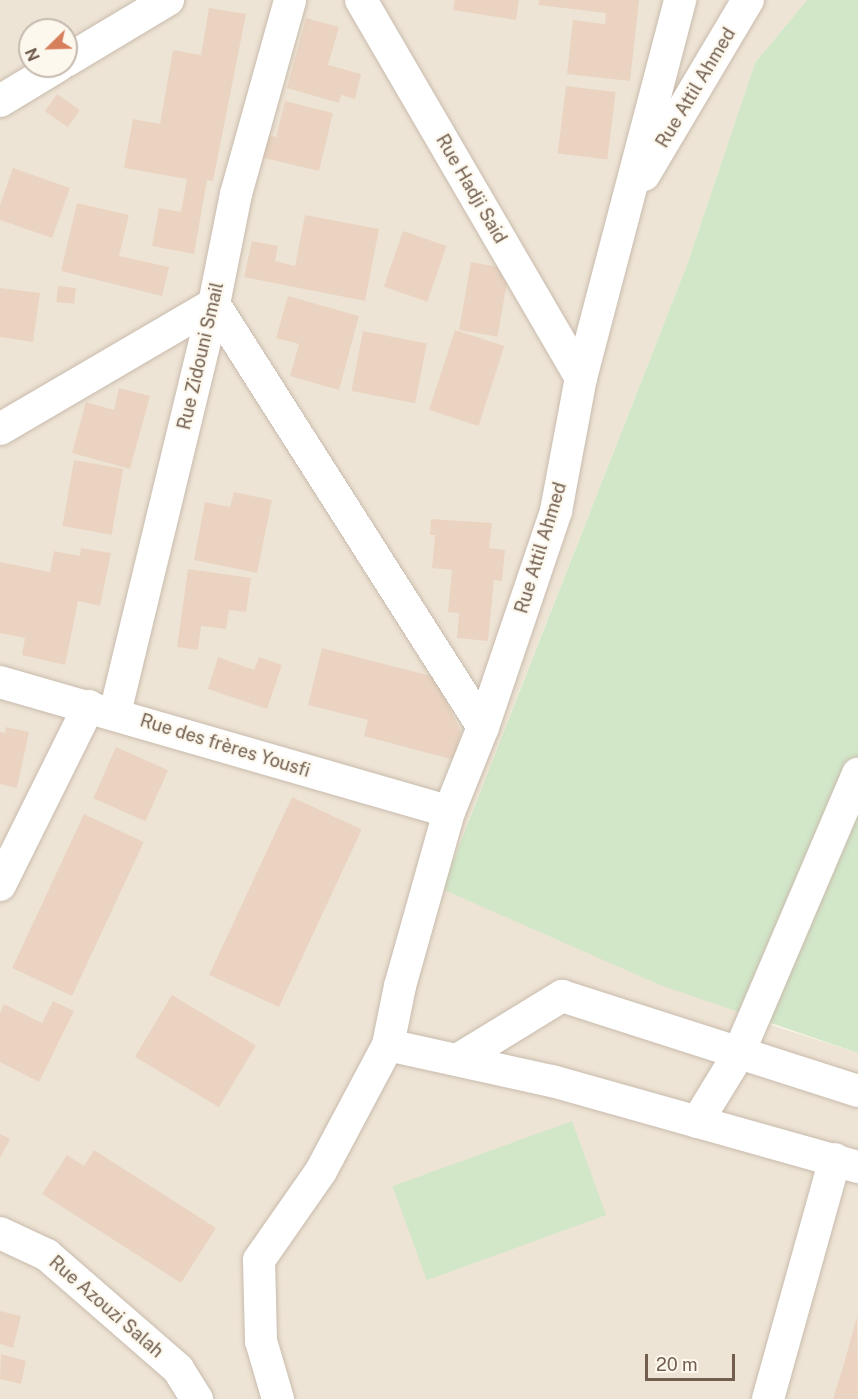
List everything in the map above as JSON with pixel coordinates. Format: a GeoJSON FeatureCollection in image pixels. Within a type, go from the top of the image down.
{"type":"FeatureCollection","features":[{"type":"Feature","properties":{"kind":"street"},"geometry":{"type":"LineString","coordinates":[[78,54],[168,0]]}},
{"type":"Feature","properties":{"kind":"street","name":"Rue Zidouni Smail"},"geometry":{"type":"LineString","coordinates":[[0,885],[102,709],[214,304],[237,194],[290,0]]}},
{"type":"Feature","properties":{"kind":"street","name":"Rue Hadji Said"},"geometry":{"type":"LineString","coordinates":[[361,0],[581,378]]}},
{"type":"Feature","properties":{"kind":"street","name":"Rue Attil Ahmed"},"geometry":{"type":"LineString","coordinates":[[278,1399],[261,1341],[259,1260],[321,1171],[388,1045],[399,986],[449,812],[483,727],[556,511],[581,378],[680,0]]}},
{"type":"Feature","properties":{"kind":"street","name":"Rue Attil Ahmed"},"geometry":{"type":"LineString","coordinates":[[626,207],[748,0]]}},
{"type":"Feature","properties":{"kind":"street"},"geometry":{"type":"LineString","coordinates":[[0,101],[38,78]]}},
{"type":"Feature","properties":{"kind":"street"},"geometry":{"type":"LineString","coordinates":[[0,429],[214,304],[483,727]]}},
{"type":"Feature","properties":{"kind":"street","name":"Rue des frères Yousfi"},"geometry":{"type":"LineString","coordinates":[[0,682],[102,709],[449,812]]}},
{"type":"Feature","properties":{"kind":"street"},"geometry":{"type":"LineString","coordinates":[[697,1122],[738,1055],[858,774]]}},
{"type":"Feature","properties":{"kind":"street"},"geometry":{"type":"LineString","coordinates":[[459,1059],[562,996],[738,1055],[858,1091]]}},
{"type":"Feature","properties":{"kind":"street"},"geometry":{"type":"LineString","coordinates":[[388,1045],[459,1059],[846,1163],[768,1399]]}},
{"type":"Feature","properties":{"kind":"street","name":"Rue Azouzi Salah"},"geometry":{"type":"LineString","coordinates":[[0,1233],[47,1255],[178,1369],[197,1399]]}},
{"type":"Feature","properties":{"kind":"shaded area"},"geometry":{"type":"Polygon","coordinates":[[[0,0],[807,0],[755,63],[687,265],[442,888],[765,1023],[858,1053],[858,1399],[0,1399],[0,0]]]}},
{"type":"Feature","properties":{"kind":"green space"},"geometry":{"type":"Polygon","coordinates":[[[807,0],[858,0],[858,1053],[660,985],[442,889],[687,265],[755,63],[807,0]]]}},
{"type":"Feature","properties":{"kind":"green space"},"geometry":{"type":"Polygon","coordinates":[[[572,1121],[606,1215],[427,1280],[393,1186],[572,1121]]]}},
{"type":"Feature","properties":{"kind":"building"},"geometry":{"type":"Polygon","coordinates":[[[455,0],[519,0],[516,20],[453,10],[455,0]]]}},
{"type":"Feature","properties":{"kind":"building"},"geometry":{"type":"Polygon","coordinates":[[[539,0],[639,0],[630,81],[567,74],[573,20],[605,24],[606,13],[538,5],[539,0]]]}},
{"type":"Feature","properties":{"kind":"building"},"geometry":{"type":"Polygon","coordinates":[[[209,8],[246,14],[213,181],[207,180],[194,254],[152,246],[159,208],[181,212],[187,179],[124,168],[133,119],[160,124],[173,50],[201,55],[209,8]]]}},
{"type":"Feature","properties":{"kind":"building"},"geometry":{"type":"Polygon","coordinates":[[[306,18],[339,27],[328,65],[361,74],[355,99],[341,95],[339,103],[287,88],[306,18]]]}},
{"type":"Feature","properties":{"kind":"building"},"geometry":{"type":"Polygon","coordinates":[[[566,86],[616,92],[607,160],[558,153],[566,86]]]}},
{"type":"Feature","properties":{"kind":"building"},"geometry":{"type":"Polygon","coordinates":[[[57,94],[80,110],[68,127],[45,111],[57,94]]]}},
{"type":"Feature","properties":{"kind":"building"},"geometry":{"type":"Polygon","coordinates":[[[285,101],[333,113],[319,171],[260,157],[266,135],[276,137],[285,101]]]}},
{"type":"Feature","properties":{"kind":"building"},"geometry":{"type":"Polygon","coordinates":[[[13,168],[70,188],[52,238],[0,220],[0,205],[13,168]]]}},
{"type":"Feature","properties":{"kind":"building"},"geometry":{"type":"Polygon","coordinates":[[[77,203],[129,215],[119,256],[169,267],[162,296],[61,271],[77,203]]]}},
{"type":"Feature","properties":{"kind":"building"},"geometry":{"type":"Polygon","coordinates":[[[305,215],[379,229],[365,301],[244,277],[252,241],[278,246],[275,261],[295,266],[305,215]]]}},
{"type":"Feature","properties":{"kind":"building"},"geometry":{"type":"Polygon","coordinates":[[[403,231],[446,246],[427,302],[384,287],[403,231]]]}},
{"type":"Feature","properties":{"kind":"building"},"geometry":{"type":"Polygon","coordinates":[[[471,262],[509,269],[497,337],[459,330],[471,262]]]}},
{"type":"Feature","properties":{"kind":"building"},"geometry":{"type":"Polygon","coordinates":[[[58,286],[76,288],[74,304],[56,302],[58,286]]]}},
{"type":"Feature","properties":{"kind":"building"},"geometry":{"type":"Polygon","coordinates":[[[0,288],[40,293],[33,342],[0,337],[0,288]]]}},
{"type":"Feature","properties":{"kind":"building"},"geometry":{"type":"Polygon","coordinates":[[[288,296],[359,316],[339,390],[290,376],[299,344],[276,338],[288,296]]]}},
{"type":"Feature","properties":{"kind":"building"},"geometry":{"type":"Polygon","coordinates":[[[455,330],[504,346],[478,426],[429,410],[455,330]]]}},
{"type":"Feature","properties":{"kind":"building"},"geometry":{"type":"Polygon","coordinates":[[[363,331],[427,343],[415,403],[351,391],[363,331]]]}},
{"type":"Feature","properties":{"kind":"building"},"geometry":{"type":"Polygon","coordinates":[[[119,388],[150,396],[130,469],[72,453],[86,402],[114,410],[119,388]]]}},
{"type":"Feature","properties":{"kind":"building"},"geometry":{"type":"Polygon","coordinates":[[[74,460],[123,469],[112,535],[62,526],[74,460]]]}},
{"type":"Feature","properties":{"kind":"building"},"geometry":{"type":"Polygon","coordinates":[[[234,492],[272,500],[257,573],[194,560],[205,502],[230,507],[234,492]]]}},
{"type":"Feature","properties":{"kind":"building"},"geometry":{"type":"Polygon","coordinates":[[[431,519],[492,523],[489,548],[505,550],[502,581],[494,580],[488,641],[457,638],[459,613],[448,612],[452,570],[432,568],[435,535],[430,535],[431,519]]]}},
{"type":"Feature","properties":{"kind":"building"},"geometry":{"type":"Polygon","coordinates":[[[81,548],[111,553],[100,606],[78,601],[65,665],[22,655],[25,638],[0,633],[0,562],[50,572],[54,551],[80,556],[81,548]]]}},
{"type":"Feature","properties":{"kind":"building"},"geometry":{"type":"Polygon","coordinates":[[[188,569],[251,578],[246,612],[229,610],[226,629],[201,626],[198,650],[177,647],[188,569]]]}},
{"type":"Feature","properties":{"kind":"building"},"geometry":{"type":"Polygon","coordinates":[[[322,648],[435,677],[461,732],[454,760],[364,736],[368,720],[308,705],[322,648]]]}},
{"type":"Feature","properties":{"kind":"building"},"geometry":{"type":"Polygon","coordinates":[[[218,657],[254,670],[259,657],[282,665],[267,709],[208,689],[218,657]]]}},
{"type":"Feature","properties":{"kind":"building"},"geometry":{"type":"Polygon","coordinates":[[[6,727],[29,732],[17,788],[0,784],[0,732],[5,733],[6,727]]]}},
{"type":"Feature","properties":{"kind":"building"},"geometry":{"type":"Polygon","coordinates":[[[116,747],[168,770],[145,821],[93,798],[116,747]]]}},
{"type":"Feature","properties":{"kind":"building"},"geometry":{"type":"Polygon","coordinates":[[[292,797],[362,830],[279,1007],[209,975],[292,797]]]}},
{"type":"Feature","properties":{"kind":"building"},"geometry":{"type":"Polygon","coordinates":[[[84,814],[144,842],[72,996],[12,968],[84,814]]]}},
{"type":"Feature","properties":{"kind":"building"},"geometry":{"type":"Polygon","coordinates":[[[172,995],[256,1045],[219,1107],[135,1057],[172,995]]]}},
{"type":"Feature","properties":{"kind":"building"},"geometry":{"type":"Polygon","coordinates":[[[53,1001],[74,1011],[39,1082],[0,1062],[0,1013],[4,1004],[42,1023],[53,1001]]]}},
{"type":"Feature","properties":{"kind":"building"},"geometry":{"type":"Polygon","coordinates":[[[0,1134],[10,1139],[0,1158],[0,1134]]]}},
{"type":"Feature","properties":{"kind":"building"},"geometry":{"type":"Polygon","coordinates":[[[94,1150],[216,1228],[181,1283],[42,1194],[67,1155],[84,1166],[94,1150]]]}},
{"type":"Feature","properties":{"kind":"building"},"geometry":{"type":"Polygon","coordinates":[[[0,1311],[21,1316],[13,1348],[0,1344],[0,1311]]]}},
{"type":"Feature","properties":{"kind":"building"},"geometry":{"type":"Polygon","coordinates":[[[857,1317],[858,1399],[833,1399],[843,1367],[857,1317]]]}},
{"type":"Feature","properties":{"kind":"building"},"geometry":{"type":"Polygon","coordinates":[[[1,1354],[26,1361],[21,1384],[0,1379],[1,1354]]]}}]}
